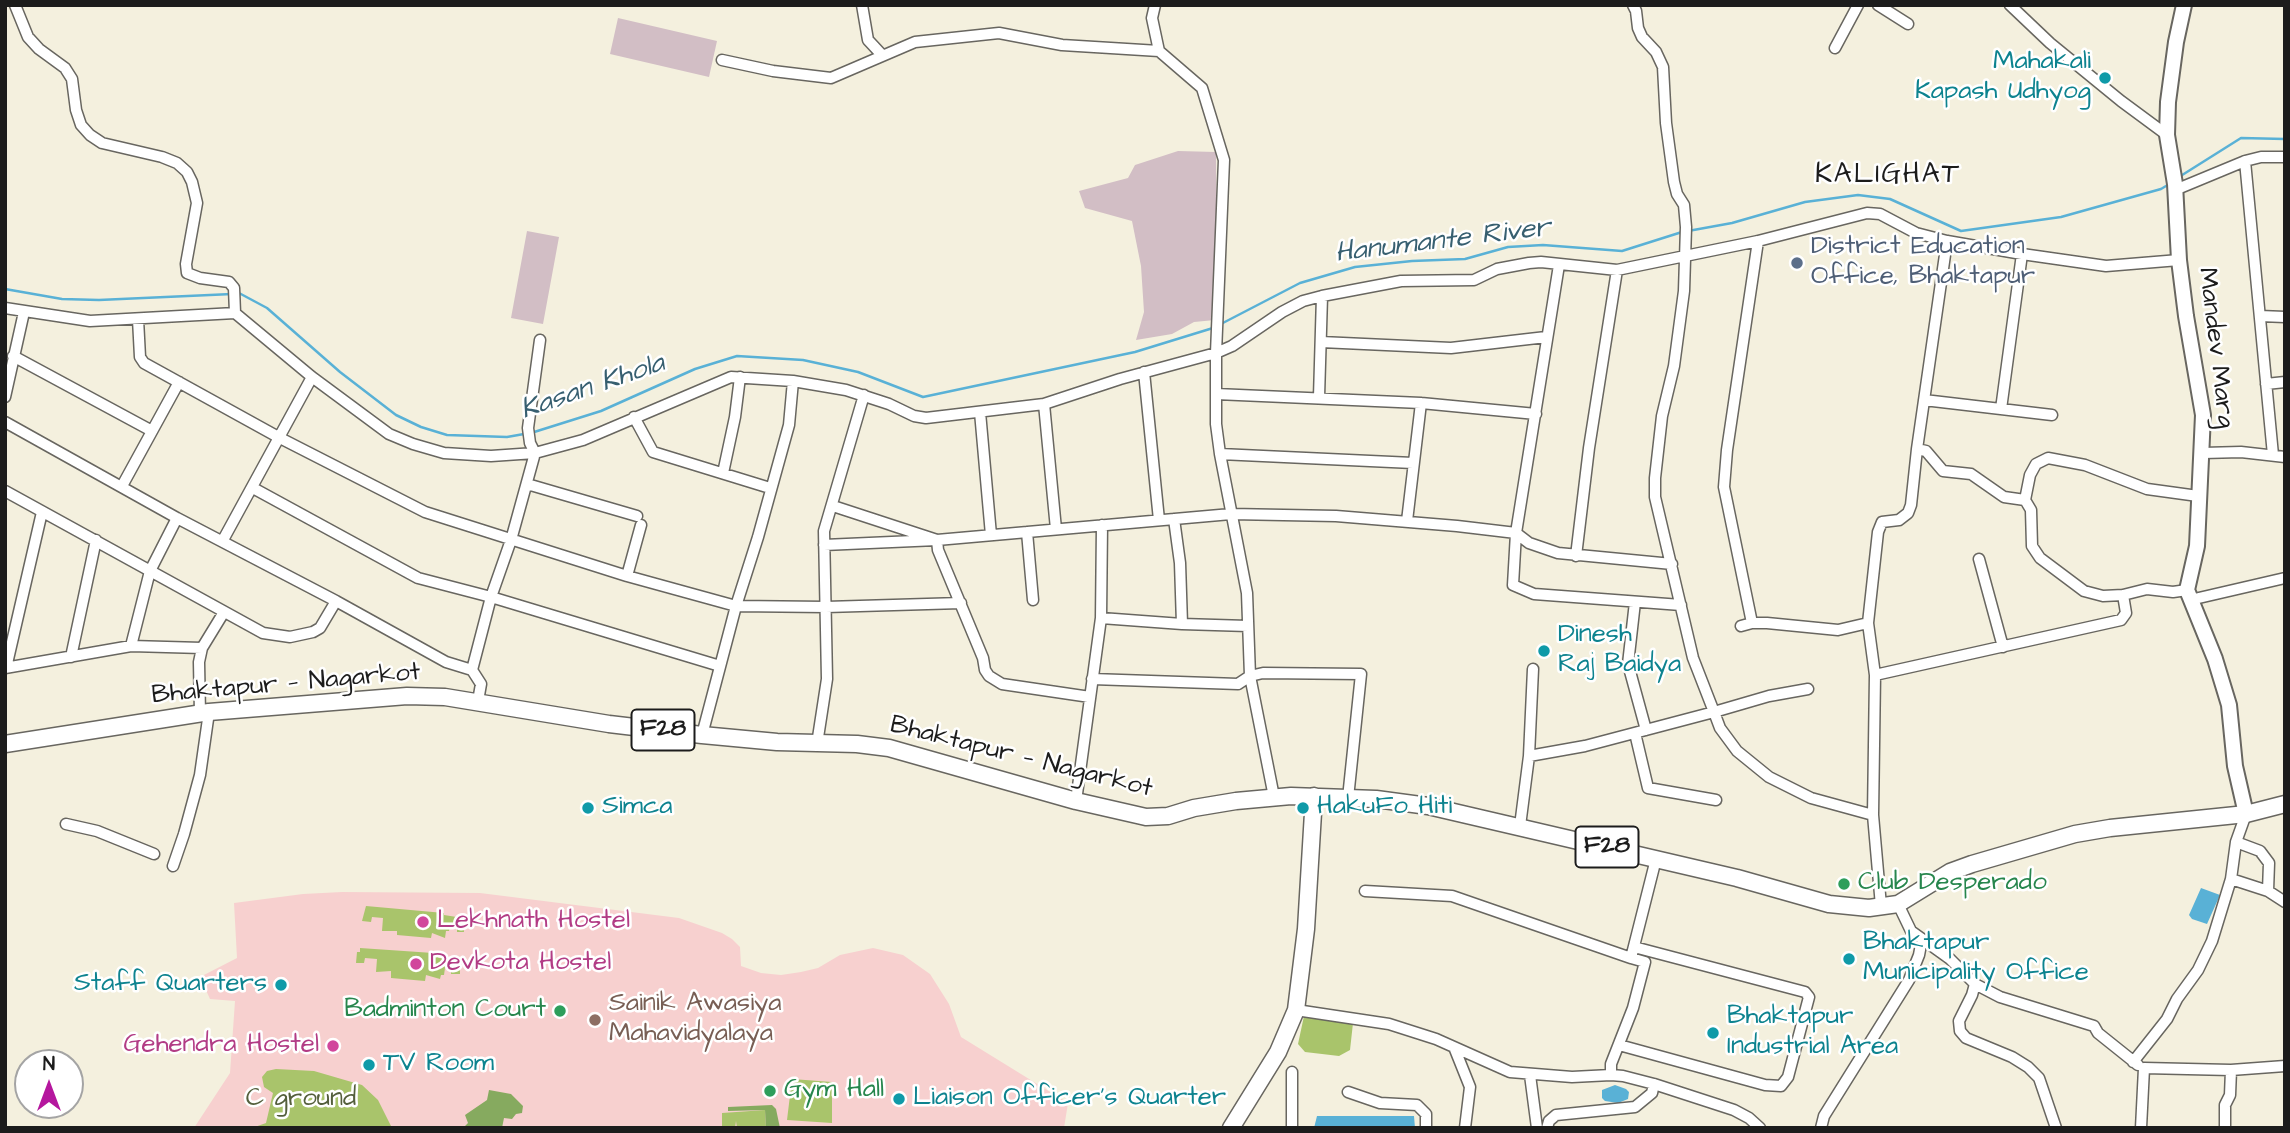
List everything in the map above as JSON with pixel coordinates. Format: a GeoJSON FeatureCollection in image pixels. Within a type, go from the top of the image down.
{"type":"FeatureCollection","features":[{"type":"Feature","properties":{"kind":"main road","name":"Mandev Marg"},"geometry":{"type":"LineString","coordinates":[[2184,5],[2176,41],[2166,135],[2175,187],[2179,260],[2186,316],[2203,415],[2197,546],[2188,595]]}},
{"type":"Feature","properties":{"kind":"main road"},"geometry":{"type":"LineString","coordinates":[[2188,595],[2215,659],[2229,705],[2235,766],[2246,814]]}},
{"type":"Feature","properties":{"kind":"main road","name":"Bhaktapur — Nagarkot"},"geometry":{"type":"LineString","coordinates":[[5,744],[204,713],[407,696],[478,701],[609,724],[702,735],[889,748],[1076,801],[1154,818],[1236,801],[1314,796]]}},
{"type":"Feature","properties":{"kind":"main road"},"geometry":{"type":"LineString","coordinates":[[1231,1128],[1278,1052],[1296,1010],[1306,929],[1314,796]]}},
{"type":"Feature","properties":{"kind":"main road","name":"F28"},"geometry":{"type":"LineString","coordinates":[[1314,796],[1428,806],[1737,878],[1829,904],[1869,908],[1898,904],[1961,868],[2075,834],[2246,814],[2285,804]]}},
{"type":"Feature","properties":{"kind":"street"},"geometry":{"type":"LineString","coordinates":[[15,5],[28,37],[65,68],[72,79],[76,110],[81,125],[90,135],[102,143],[162,157],[177,163],[187,173],[197,203],[186,264],[187,273],[200,278],[229,282],[234,288],[235,313],[312,377],[389,434],[430,450],[491,456],[535,453],[583,440],[731,377],[817,384],[864,395],[914,416],[926,418],[1044,404],[1144,372],[1216,353],[1232,346],[1282,312],[1303,301],[1322,296],[1401,281],[1474,280],[1497,269],[1529,263],[1617,270],[1758,241],[1867,213],[1880,214],[1916,233],[2022,254],[2106,266],[2179,260]]}},
{"type":"Feature","properties":{"kind":"street"},"geometry":{"type":"LineString","coordinates":[[862,5],[868,40],[882,55]]}},
{"type":"Feature","properties":{"kind":"street"},"geometry":{"type":"LineString","coordinates":[[1155,5],[1152,18],[1159,51],[1202,88],[1224,160],[1216,353],[1220,454],[1247,593],[1250,676],[1274,797]]}},
{"type":"Feature","properties":{"kind":"street"},"geometry":{"type":"LineString","coordinates":[[1633,5],[1642,37],[1656,52],[1662,66],[1674,182],[1684,205],[1686,255],[1675,354],[1662,416],[1655,478],[1656,497],[1693,658],[1720,728],[1737,751],[1769,777],[1811,799],[1873,815]]}},
{"type":"Feature","properties":{"kind":"street"},"geometry":{"type":"LineString","coordinates":[[1835,48],[1858,5]]}},
{"type":"Feature","properties":{"kind":"street"},"geometry":{"type":"LineString","coordinates":[[1878,5],[1908,24]]}},
{"type":"Feature","properties":{"kind":"street"},"geometry":{"type":"LineString","coordinates":[[2010,5],[2060,52],[2166,135]]}},
{"type":"Feature","properties":{"kind":"street"},"geometry":{"type":"LineString","coordinates":[[722,60],[773,71],[831,78],[915,42],[999,33],[1062,46],[1159,51]]}},
{"type":"Feature","properties":{"kind":"street"},"geometry":{"type":"LineString","coordinates":[[2175,187],[2245,161],[2285,157]]}},
{"type":"Feature","properties":{"kind":"street"},"geometry":{"type":"LineString","coordinates":[[2245,161],[2273,454]]}},
{"type":"Feature","properties":{"kind":"street"},"geometry":{"type":"LineString","coordinates":[[1758,241],[1724,487],[1746,624],[1838,630],[1868,623]]}},
{"type":"Feature","properties":{"kind":"street"},"geometry":{"type":"LineString","coordinates":[[1881,906],[1873,815],[1875,675],[1868,623],[1878,532],[1882,522],[1899,520],[1908,513],[1911,505],[1947,241]]}},
{"type":"Feature","properties":{"kind":"street"},"geometry":{"type":"LineString","coordinates":[[2001,409],[2022,254]]}},
{"type":"Feature","properties":{"kind":"street"},"geometry":{"type":"LineString","coordinates":[[1559,265],[1516,534],[1513,584],[1534,594],[1681,605]]}},
{"type":"Feature","properties":{"kind":"street"},"geometry":{"type":"LineString","coordinates":[[1576,556],[1589,448],[1617,270]]}},
{"type":"Feature","properties":{"kind":"street"},"geometry":{"type":"LineString","coordinates":[[1319,397],[1322,296]]}},
{"type":"Feature","properties":{"kind":"street"},"geometry":{"type":"LineString","coordinates":[[5,308],[90,321],[235,313]]}},
{"type":"Feature","properties":{"kind":"street"},"geometry":{"type":"LineString","coordinates":[[5,397],[24,312]]}},
{"type":"Feature","properties":{"kind":"street"},"geometry":{"type":"LineString","coordinates":[[2260,316],[2285,317]]}},
{"type":"Feature","properties":{"kind":"street"},"geometry":{"type":"LineString","coordinates":[[138,319],[141,360],[280,438],[425,512],[626,576],[736,606],[826,607],[961,603]]}},
{"type":"Feature","properties":{"kind":"street"},"geometry":{"type":"LineString","coordinates":[[1321,342],[1451,348],[1546,337]]}},
{"type":"Feature","properties":{"kind":"street"},"geometry":{"type":"LineString","coordinates":[[472,670],[535,453],[530,443],[528,428],[540,340]]}},
{"type":"Feature","properties":{"kind":"street"},"geometry":{"type":"LineString","coordinates":[[13,356],[152,431]]}},
{"type":"Feature","properties":{"kind":"street"},"geometry":{"type":"LineString","coordinates":[[1144,372],[1158,520]]}},
{"type":"Feature","properties":{"kind":"street"},"geometry":{"type":"LineString","coordinates":[[223,540],[312,377]]}},
{"type":"Feature","properties":{"kind":"street"},"geometry":{"type":"LineString","coordinates":[[723,473],[740,377]]}},
{"type":"Feature","properties":{"kind":"street"},"geometry":{"type":"LineString","coordinates":[[702,735],[736,606],[789,425],[793,381]]}},
{"type":"Feature","properties":{"kind":"street"},"geometry":{"type":"LineString","coordinates":[[122,486],[179,382]]}},
{"type":"Feature","properties":{"kind":"street"},"geometry":{"type":"LineString","coordinates":[[2266,384],[2285,382]]}},
{"type":"Feature","properties":{"kind":"street"},"geometry":{"type":"LineString","coordinates":[[1216,394],[1421,403],[1536,414]]}},
{"type":"Feature","properties":{"kind":"street"},"geometry":{"type":"LineString","coordinates":[[817,744],[827,679],[824,531],[864,395]]}},
{"type":"Feature","properties":{"kind":"street"},"geometry":{"type":"LineString","coordinates":[[1924,400],[2052,415]]}},
{"type":"Feature","properties":{"kind":"street"},"geometry":{"type":"LineString","coordinates":[[1407,521],[1421,403]]}},
{"type":"Feature","properties":{"kind":"street"},"geometry":{"type":"LineString","coordinates":[[1044,404],[1056,529]]}},
{"type":"Feature","properties":{"kind":"street"},"geometry":{"type":"LineString","coordinates":[[980,412],[991,535]]}},
{"type":"Feature","properties":{"kind":"street"},"geometry":{"type":"LineString","coordinates":[[634,417],[653,452],[771,488]]}},
{"type":"Feature","properties":{"kind":"street"},"geometry":{"type":"LineString","coordinates":[[5,422],[446,662],[472,670],[481,684],[478,701]]}},
{"type":"Feature","properties":{"kind":"street"},"geometry":{"type":"LineString","coordinates":[[1917,449],[1926,451],[1943,471],[1971,474],[2004,497],[2025,500]]}},
{"type":"Feature","properties":{"kind":"street"},"geometry":{"type":"LineString","coordinates":[[2203,453],[2273,454],[2285,457]]}},
{"type":"Feature","properties":{"kind":"street"},"geometry":{"type":"LineString","coordinates":[[1220,454],[1413,463]]}},
{"type":"Feature","properties":{"kind":"street"},"geometry":{"type":"LineString","coordinates":[[2198,496],[2147,489],[2085,465],[2048,458],[2036,464],[2029,475],[2025,500],[2031,510],[2032,546],[2040,558],[2084,591],[2103,596],[2123,595],[2147,589],[2188,595],[2285,578]]}},
{"type":"Feature","properties":{"kind":"street"},"geometry":{"type":"LineString","coordinates":[[527,484],[639,521],[626,576]]}},
{"type":"Feature","properties":{"kind":"street"},"geometry":{"type":"LineString","coordinates":[[253,488],[418,579],[492,597],[720,666]]}},
{"type":"Feature","properties":{"kind":"street"},"geometry":{"type":"LineString","coordinates":[[5,491],[263,633],[283,637],[303,636],[320,628],[335,601]]}},
{"type":"Feature","properties":{"kind":"street"},"geometry":{"type":"LineString","coordinates":[[833,506],[937,540]]}},
{"type":"Feature","properties":{"kind":"street"},"geometry":{"type":"LineString","coordinates":[[43,512],[6,668],[131,646],[202,648]]}},
{"type":"Feature","properties":{"kind":"street"},"geometry":{"type":"LineString","coordinates":[[824,545],[937,540],[1231,514],[1336,516],[1516,534],[1529,543],[1576,556],[1672,564]]}},
{"type":"Feature","properties":{"kind":"street"},"geometry":{"type":"LineString","coordinates":[[131,646],[150,571],[177,517]]}},
{"type":"Feature","properties":{"kind":"street"},"geometry":{"type":"LineString","coordinates":[[1174,519],[1180,564],[1182,624]]}},
{"type":"Feature","properties":{"kind":"street"},"geometry":{"type":"LineString","coordinates":[[1076,801],[1101,618],[1102,525]]}},
{"type":"Feature","properties":{"kind":"street"},"geometry":{"type":"LineString","coordinates":[[1027,532],[1033,600]]}},
{"type":"Feature","properties":{"kind":"street"},"geometry":{"type":"LineString","coordinates":[[71,657],[96,540]]}},
{"type":"Feature","properties":{"kind":"street"},"geometry":{"type":"LineString","coordinates":[[937,540],[938,550],[989,676],[1002,684],[1090,697]]}},
{"type":"Feature","properties":{"kind":"street"},"geometry":{"type":"LineString","coordinates":[[1979,559],[2003,647]]}},
{"type":"Feature","properties":{"kind":"street"},"geometry":{"type":"LineString","coordinates":[[1875,675],[2121,620],[2126,613],[2123,595]]}},
{"type":"Feature","properties":{"kind":"street"},"geometry":{"type":"LineString","coordinates":[[1634,602],[1628,664],[1646,730]]}},
{"type":"Feature","properties":{"kind":"street"},"geometry":{"type":"LineString","coordinates":[[173,866],[200,775],[204,713],[199,662],[202,648],[224,612]]}},
{"type":"Feature","properties":{"kind":"street"},"geometry":{"type":"LineString","coordinates":[[1101,618],[1248,626]]}},
{"type":"Feature","properties":{"kind":"street"},"geometry":{"type":"LineString","coordinates":[[1520,826],[1529,756],[1533,669]]}},
{"type":"Feature","properties":{"kind":"street"},"geometry":{"type":"LineString","coordinates":[[1092,679],[1238,684],[1250,676],[1263,673],[1361,674],[1348,798]]}},
{"type":"Feature","properties":{"kind":"street"},"geometry":{"type":"LineString","coordinates":[[1529,756],[1585,746],[1769,696],[1808,689]]}},
{"type":"Feature","properties":{"kind":"street"},"geometry":{"type":"LineString","coordinates":[[1635,733],[1648,788],[1716,800]]}},
{"type":"Feature","properties":{"kind":"street"},"geometry":{"type":"LineString","coordinates":[[2133,1062],[2168,1019],[2177,999],[2198,970],[2211,941],[2231,879],[2236,842],[2246,814]]}},
{"type":"Feature","properties":{"kind":"street"},"geometry":{"type":"LineString","coordinates":[[66,824],[97,831],[154,854]]}},
{"type":"Feature","properties":{"kind":"street"},"geometry":{"type":"LineString","coordinates":[[2236,842],[2260,851],[2269,863],[2268,891]]}},
{"type":"Feature","properties":{"kind":"street"},"geometry":{"type":"LineString","coordinates":[[1632,958],[1656,859]]}},
{"type":"Feature","properties":{"kind":"street"},"geometry":{"type":"LineString","coordinates":[[2231,879],[2268,891],[2285,902]]}},
{"type":"Feature","properties":{"kind":"street"},"geometry":{"type":"LineString","coordinates":[[1365,891],[1451,896],[1645,962],[1633,1008],[1611,1064],[1611,1075]]}},
{"type":"Feature","properties":{"kind":"street"},"geometry":{"type":"LineString","coordinates":[[1898,904],[1911,931],[1950,960],[1975,984],[2000,997],[2094,1026],[2098,1033],[2144,1068],[2231,1070],[2285,1066]]}},
{"type":"Feature","properties":{"kind":"street"},"geometry":{"type":"LineString","coordinates":[[1821,1128],[1824,1116],[1909,980],[1922,939]]}},
{"type":"Feature","properties":{"kind":"street"},"geometry":{"type":"LineString","coordinates":[[1619,1045],[1765,1085],[1781,1086],[1788,1077],[1808,997],[1805,992],[1634,947]]}},
{"type":"Feature","properties":{"kind":"street"},"geometry":{"type":"LineString","coordinates":[[1975,984],[1959,1021],[1960,1031],[1966,1038],[2012,1057],[2039,1079],[2056,1128]]}},
{"type":"Feature","properties":{"kind":"street"},"geometry":{"type":"LineString","coordinates":[[1296,1010],[1389,1024],[1454,1047],[1501,1069],[1530,1075],[1623,1076],[1734,1110],[1760,1128]]}},
{"type":"Feature","properties":{"kind":"street"},"geometry":{"type":"LineString","coordinates":[[1454,1047],[1470,1087],[1465,1128]]}},
{"type":"Feature","properties":{"kind":"street"},"geometry":{"type":"LineString","coordinates":[[2141,1128],[2144,1068]]}},
{"type":"Feature","properties":{"kind":"street"},"geometry":{"type":"LineString","coordinates":[[2225,1128],[2225,1105],[2230,1095],[2231,1070]]}},
{"type":"Feature","properties":{"kind":"street"},"geometry":{"type":"LineString","coordinates":[[1292,1072],[1292,1128]]}},
{"type":"Feature","properties":{"kind":"street"},"geometry":{"type":"LineString","coordinates":[[1530,1075],[1537,1128]]}},
{"type":"Feature","properties":{"kind":"street"},"geometry":{"type":"LineString","coordinates":[[1547,1128],[1549,1121],[1556,1115],[1635,1107],[1652,1093],[1654,1084]]}},
{"type":"Feature","properties":{"kind":"street"},"geometry":{"type":"LineString","coordinates":[[1348,1091],[1380,1103],[1417,1105],[1426,1114],[1426,1128]]}},
{"type":"Feature","properties":{"kind":"shaded area"},"geometry":{"type":"Polygon","coordinates":[[[618,18],[717,41],[709,77],[610,54],[618,18]]]}},
{"type":"Feature","properties":{"kind":"shaded area"},"geometry":{"type":"Polygon","coordinates":[[[1178,151],[1216,152],[1215,320],[1194,322],[1172,334],[1136,340],[1144,312],[1141,266],[1132,221],[1085,208],[1079,191],[1128,178],[1135,165],[1178,151]]]}},
{"type":"Feature","properties":{"kind":"shaded area"},"geometry":{"type":"Polygon","coordinates":[[[527,231],[559,237],[543,324],[511,318],[527,231]]]}},
{"type":"Feature","properties":{"kind":"shaded area","name":"Sainik Awasiya Mahavidyalaya"},"geometry":{"type":"Polygon","coordinates":[[[342,892],[480,893],[679,918],[732,939],[740,947],[741,966],[761,973],[781,975],[801,972],[818,968],[840,955],[873,948],[903,955],[930,974],[949,1004],[961,1037],[1068,1103],[1064,1128],[194,1128],[230,1073],[235,1001],[210,999],[200,977],[237,958],[234,903],[342,892]]]}},
{"type":"Feature","properties":{"kind":"green space","name":"Lekhnath Hostel"},"geometry":{"type":"Polygon","coordinates":[[[366,906],[444,913],[463,918],[464,932],[457,932],[457,927],[450,926],[445,938],[432,933],[431,938],[397,935],[397,931],[382,931],[383,918],[372,917],[371,922],[362,921],[366,906]]]}},
{"type":"Feature","properties":{"kind":"green space","name":"Devkota Hostel"},"geometry":{"type":"Polygon","coordinates":[[[360,948],[433,953],[439,958],[455,959],[455,965],[460,965],[460,974],[451,974],[451,969],[445,968],[440,979],[426,975],[425,981],[391,978],[391,971],[376,972],[377,959],[365,958],[364,963],[356,963],[360,948]]]}},
{"type":"Feature","properties":{"kind":"green space"},"geometry":{"type":"Polygon","coordinates":[[[1304,1016],[1353,1023],[1350,1050],[1339,1056],[1305,1052],[1298,1044],[1304,1016]]]}},
{"type":"Feature","properties":{"kind":"green space","name":"C ground"},"geometry":{"type":"Polygon","coordinates":[[[267,1071],[314,1071],[362,1085],[378,1100],[392,1128],[252,1128],[266,1123],[273,1093],[264,1087],[262,1077],[267,1071]]]}},
{"type":"Feature","properties":{"kind":"green space"},"geometry":{"type":"Polygon","coordinates":[[[792,1079],[832,1082],[832,1123],[787,1120],[792,1079]]]}},
{"type":"Feature","properties":{"kind":"green space"},"geometry":{"type":"Polygon","coordinates":[[[489,1090],[511,1094],[523,1106],[522,1113],[516,1114],[512,1119],[504,1118],[502,1128],[463,1128],[468,1123],[465,1115],[487,1100],[489,1090]]]}},
{"type":"Feature","properties":{"kind":"green space"},"geometry":{"type":"Polygon","coordinates":[[[772,1105],[776,1109],[780,1128],[766,1128],[765,1110],[728,1111],[728,1107],[772,1105]]]}},
{"type":"Feature","properties":{"kind":"green space"},"geometry":{"type":"Polygon","coordinates":[[[765,1110],[766,1128],[737,1128],[736,1121],[735,1128],[722,1128],[722,1113],[765,1110]]]}},
{"type":"Feature","properties":{"kind":"water"},"geometry":{"type":"Polygon","coordinates":[[[2201,888],[2220,895],[2207,924],[2192,919],[2189,915],[2201,888]]]}},
{"type":"Feature","properties":{"kind":"water"},"geometry":{"type":"Polygon","coordinates":[[[1615,1085],[1629,1092],[1628,1099],[1618,1103],[1602,1098],[1602,1090],[1615,1085]]]}},
{"type":"Feature","properties":{"kind":"water"},"geometry":{"type":"Polygon","coordinates":[[[1317,1116],[1414,1116],[1415,1128],[1314,1128],[1317,1116]]]}},
{"type":"Feature","properties":{"kind":"waterway","name":"Kasan Khola"},"geometry":{"type":"LineString","coordinates":[[2179,177],[2241,138],[2285,139]]}},
{"type":"Feature","properties":{"kind":"waterway","name":"Kasan Khola"},"geometry":{"type":"LineString","coordinates":[[1688,231],[1732,223],[1805,202],[1858,195],[1890,199],[1961,231],[2061,217],[2161,189],[2171,183]]}},
{"type":"Feature","properties":{"kind":"waterway","name":"Hanumante River"},"geometry":{"type":"LineString","coordinates":[[1219,325],[1300,283],[1355,267],[1465,259],[1508,247],[1543,245],[1622,251],[1682,232]]}},
{"type":"Feature","properties":{"kind":"waterway","name":"Kasan Khola"},"geometry":{"type":"LineString","coordinates":[[5,289],[62,299],[99,300],[232,294]]}},
{"type":"Feature","properties":{"kind":"waterway","name":"Kasan Khola"},"geometry":{"type":"LineString","coordinates":[[239,293],[267,308],[340,372],[396,415],[447,435],[507,437],[524,434]]}},
{"type":"Feature","properties":{"kind":"waterway","name":"Kasan Khola"},"geometry":{"type":"LineString","coordinates":[[531,433],[601,411],[695,369],[737,356],[803,360],[858,372],[923,397],[1135,352],[1213,328]]}},
{"type":"Feature","properties":{"kind":"place","name":"Mahakali Kapash Udhyog"},"geometry":{"type":"Point","coordinates":[2105,78]}},
{"type":"Feature","properties":{"kind":"place","name":"District Education Office, Bhaktapur"},"geometry":{"type":"Point","coordinates":[1797,263]}},
{"type":"Feature","properties":{"kind":"place","name":"Dinesh Raj Baidya"},"geometry":{"type":"Point","coordinates":[1544,651]}},
{"type":"Feature","properties":{"kind":"place","name":"Simca"},"geometry":{"type":"Point","coordinates":[588,808]}},
{"type":"Feature","properties":{"kind":"place","name":"HakuFo Hiti"},"geometry":{"type":"Point","coordinates":[1303,808]}},
{"type":"Feature","properties":{"kind":"place","name":"Club Desperado"},"geometry":{"type":"Point","coordinates":[1844,884]}},
{"type":"Feature","properties":{"kind":"place","name":"Lekhnath Hostel"},"geometry":{"type":"Point","coordinates":[423,922]}},
{"type":"Feature","properties":{"kind":"place","name":"Bhaktapur Municipality Office"},"geometry":{"type":"Point","coordinates":[1849,959]}},
{"type":"Feature","properties":{"kind":"place","name":"Devkota Hostel"},"geometry":{"type":"Point","coordinates":[416,964]}},
{"type":"Feature","properties":{"kind":"place","name":"Staff Quarters"},"geometry":{"type":"Point","coordinates":[281,985]}},
{"type":"Feature","properties":{"kind":"place","name":"Badminton Court"},"geometry":{"type":"Point","coordinates":[560,1011]}},
{"type":"Feature","properties":{"kind":"place","name":"Sainik Awasiya Mahavidyalaya"},"geometry":{"type":"Point","coordinates":[595,1020]}},
{"type":"Feature","properties":{"kind":"place","name":"Bhaktapur Industrial Area"},"geometry":{"type":"Point","coordinates":[1713,1033]}},
{"type":"Feature","properties":{"kind":"place","name":"Gehendra Hostel"},"geometry":{"type":"Point","coordinates":[333,1046]}},
{"type":"Feature","properties":{"kind":"place","name":"TV Room"},"geometry":{"type":"Point","coordinates":[369,1065]}},
{"type":"Feature","properties":{"kind":"place","name":"Gym Hall"},"geometry":{"type":"Point","coordinates":[770,1091]}},
{"type":"Feature","properties":{"kind":"place","name":"Liaison Officer's Quarter"},"geometry":{"type":"Point","coordinates":[899,1099]}},
{"type":"Feature","properties":{"kind":"district","name":"KALIGHAT"},"geometry":{"type":"Point","coordinates":[1888,176]}}]}
